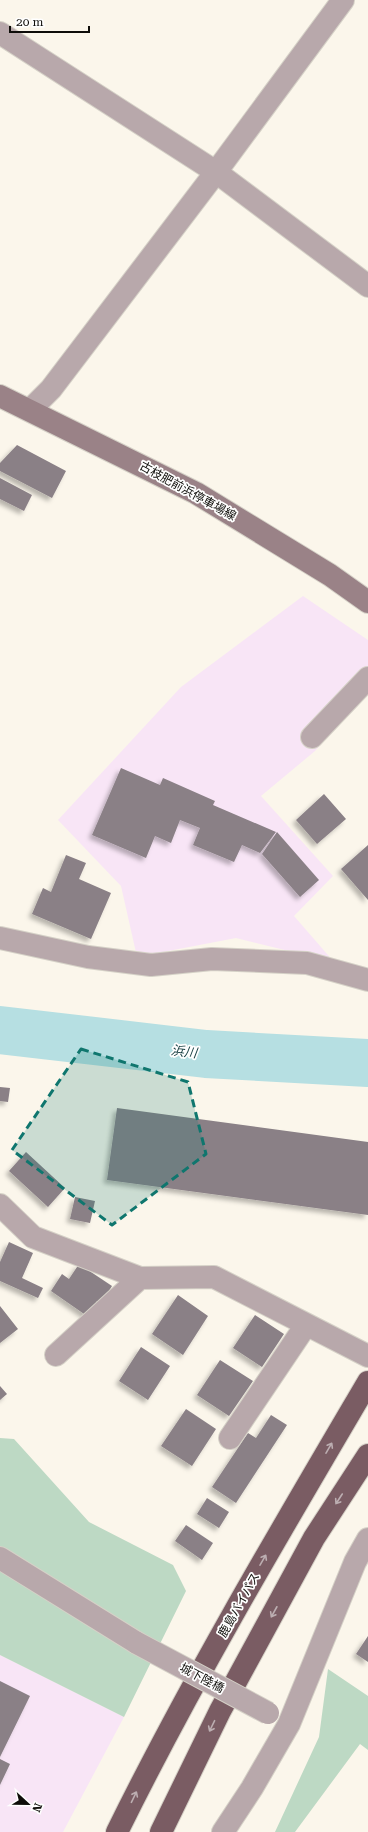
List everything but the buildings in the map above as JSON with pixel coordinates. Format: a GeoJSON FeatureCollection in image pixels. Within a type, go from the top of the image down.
{"type":"FeatureCollection","features":[{"type":"Feature","properties":{"kind":"highway","name":"鹿島バイパス"},"geometry":{"type":"LineString","coordinates":[[116,1832],[154,1757],[253,1580],[368,1382]]}},
{"type":"Feature","properties":{"kind":"highway"},"geometry":{"type":"LineString","coordinates":[[161,1832],[220,1711],[306,1552],[368,1455]]}},
{"type":"Feature","properties":{"kind":"main road","name":"古枝肥前浜停車場線"},"geometry":{"type":"LineString","coordinates":[[1,399],[30,410],[196,493],[330,575],[368,602]]}},
{"type":"Feature","properties":{"kind":"street"},"geometry":{"type":"LineString","coordinates":[[30,410],[51,389],[216,172],[343,0]]}},
{"type":"Feature","properties":{"kind":"street"},"geometry":{"type":"LineString","coordinates":[[0,33],[216,172],[368,286]]}},
{"type":"Feature","properties":{"kind":"street"},"geometry":{"type":"LineString","coordinates":[[312,737],[368,678]]}},
{"type":"Feature","properties":{"kind":"street"},"geometry":{"type":"LineString","coordinates":[[0,938],[88,957],[150,966],[212,959],[307,963],[368,980]]}},
{"type":"Feature","properties":{"kind":"street"},"geometry":{"type":"LineString","coordinates":[[0,1206],[33,1237],[140,1278],[214,1276],[368,1356]]}},
{"type":"Feature","properties":{"kind":"street"},"geometry":{"type":"LineString","coordinates":[[56,1355],[140,1278]]}},
{"type":"Feature","properties":{"kind":"street"},"geometry":{"type":"LineString","coordinates":[[230,1438],[306,1325]]}},
{"type":"Feature","properties":{"kind":"street"},"geometry":{"type":"LineString","coordinates":[[223,1832],[252,1788],[289,1724],[355,1562],[368,1539]]}},
{"type":"Feature","properties":{"kind":"street","name":"城下陸橋"},"geometry":{"type":"LineString","coordinates":[[0,1558],[137,1643],[289,1724]]}},
{"type":"Feature","properties":{"kind":"highlighted area"},"geometry":{"type":"Polygon","coordinates":[[[81,1049],[188,1082],[206,1154],[112,1225],[12,1150],[81,1049]]]}},
{"type":"Feature","properties":{"kind":"shaded area"},"geometry":{"type":"Polygon","coordinates":[[[303,596],[368,640],[368,693],[315,751],[261,796],[333,876],[294,916],[334,962],[236,938],[137,957],[121,886],[58,820],[181,687],[303,596]]]}},
{"type":"Feature","properties":{"kind":"shaded area"},"geometry":{"type":"Polygon","coordinates":[[[0,1655],[124,1717],[63,1832],[0,1832],[0,1655]]]}},
{"type":"Feature","properties":{"kind":"green space"},"geometry":{"type":"Polygon","coordinates":[[[0,1438],[14,1439],[89,1522],[173,1565],[186,1591],[124,1717],[0,1655],[0,1438]]]}},
{"type":"Feature","properties":{"kind":"green space"},"geometry":{"type":"Polygon","coordinates":[[[328,1669],[368,1696],[368,1750],[360,1744],[295,1832],[275,1832],[319,1737],[328,1669]]]}},
{"type":"Feature","properties":{"kind":"waterway","name":"浜川"},"geometry":{"type":"LineString","coordinates":[[0,1030],[206,1054],[368,1063]]}}]}
